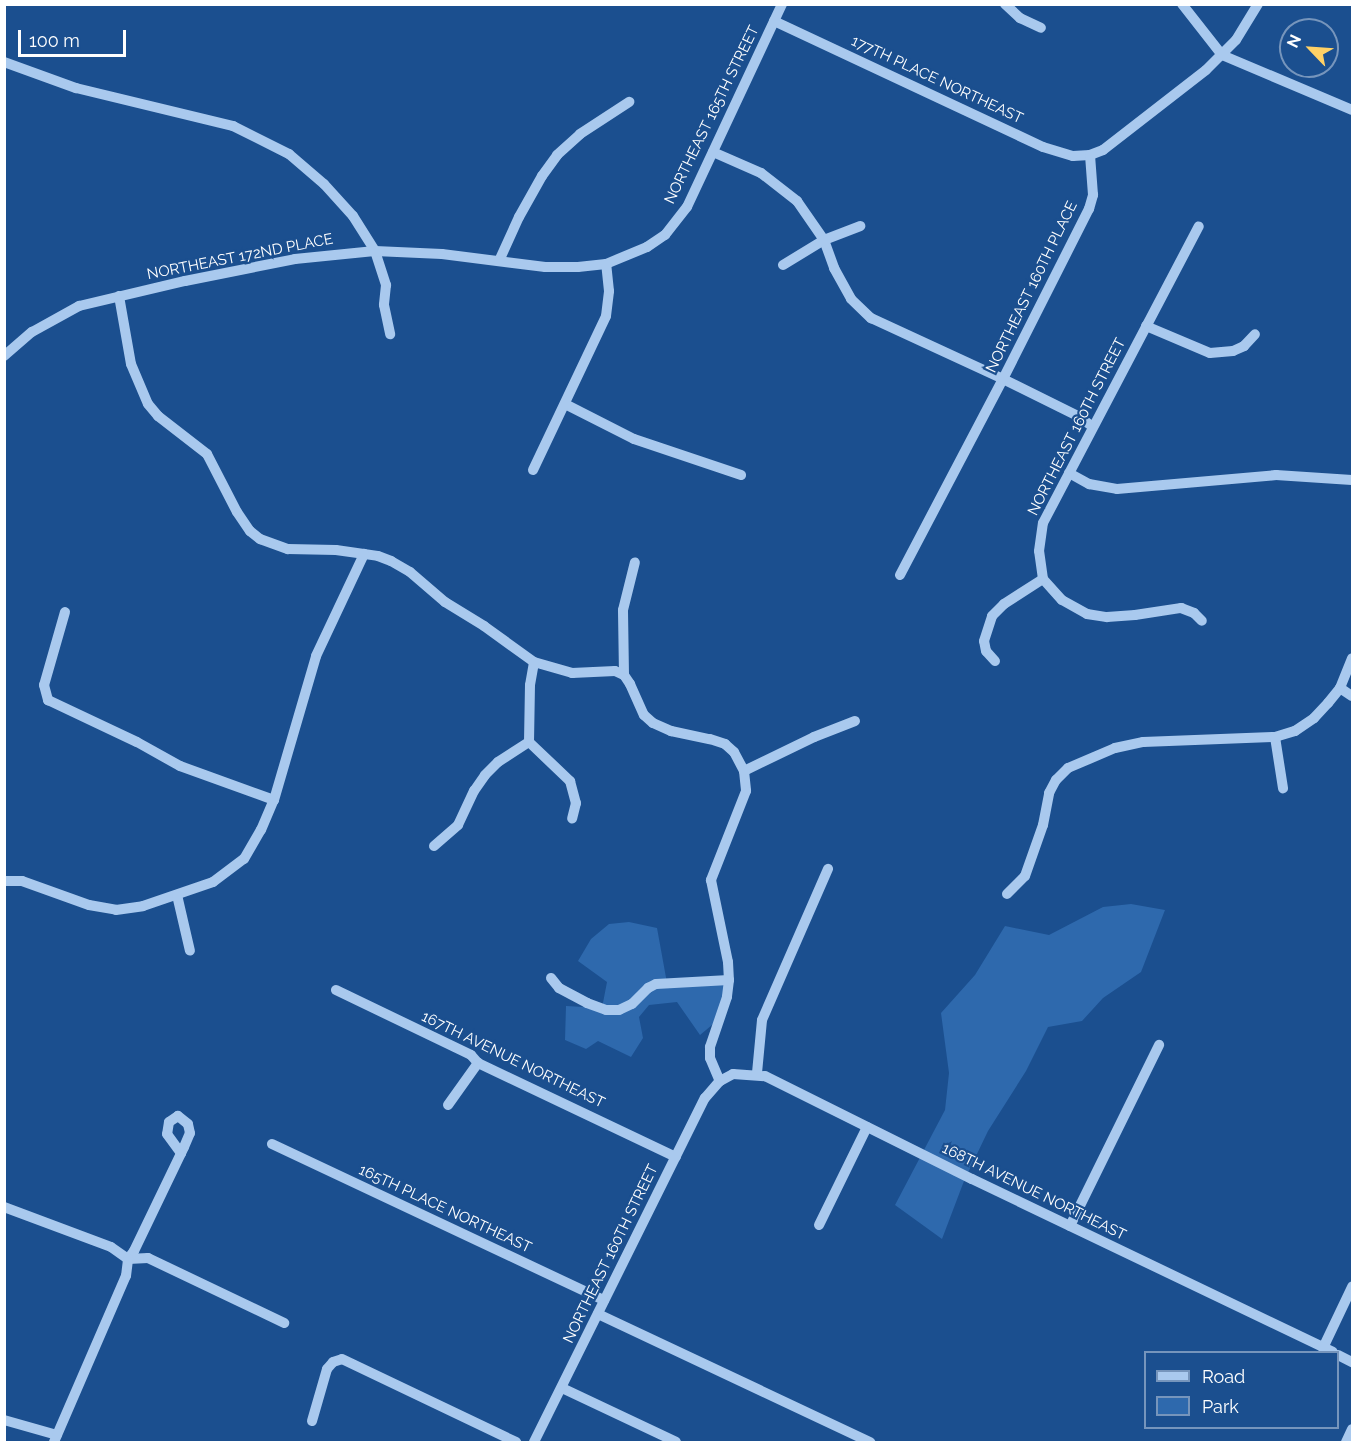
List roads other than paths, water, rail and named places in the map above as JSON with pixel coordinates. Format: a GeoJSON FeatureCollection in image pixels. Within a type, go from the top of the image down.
{"type":"FeatureCollection","features":[{"type":"Feature","properties":{"kind":"street","name":"NORTHEAST 165TH STREET"},"geometry":{"type":"LineString","coordinates":[[606,264],[647,247],[665,235],[686,208],[782,4]]}},
{"type":"Feature","properties":{"kind":"street"},"geometry":{"type":"LineString","coordinates":[[1005,4],[1020,18],[1041,28]]}},
{"type":"Feature","properties":{"kind":"street"},"geometry":{"type":"LineString","coordinates":[[1182,4],[1222,55],[1353,110]]}},
{"type":"Feature","properties":{"kind":"street"},"geometry":{"type":"LineString","coordinates":[[1090,155],[1101,151],[1140,123],[1222,55],[1236,40],[1257,4]]}},
{"type":"Feature","properties":{"kind":"street","name":"177TH PLACE NORTHEAST"},"geometry":{"type":"LineString","coordinates":[[774,21],[1042,147],[1073,156],[1090,155]]}},
{"type":"Feature","properties":{"kind":"street"},"geometry":{"type":"LineString","coordinates":[[4,62],[76,88],[219,122],[273,144],[307,167],[353,216],[375,251],[386,285],[384,305],[390,334]]}},
{"type":"Feature","properties":{"kind":"street"},"geometry":{"type":"LineString","coordinates":[[499,261],[524,207],[557,155],[580,134],[629,102]]}},
{"type":"Feature","properties":{"kind":"street"},"geometry":{"type":"LineString","coordinates":[[713,152],[761,173],[782,188],[808,214],[824,240],[834,268],[851,299],[871,318],[1003,379],[1078,416],[1092,426]]}},
{"type":"Feature","properties":{"kind":"street","name":"NORTHEAST 160TH PLACE"},"geometry":{"type":"LineString","coordinates":[[900,576],[1089,209],[1093,195],[1090,155]]}},
{"type":"Feature","properties":{"kind":"street"},"geometry":{"type":"LineString","coordinates":[[783,265],[824,240],[860,226]]}},
{"type":"Feature","properties":{"kind":"street","name":"NORTHEAST 160TH STREET"},"geometry":{"type":"LineString","coordinates":[[1043,579],[1039,551],[1043,523],[1199,226]]}},
{"type":"Feature","properties":{"kind":"street","name":"NORTHEAST 172ND PLACE"},"geometry":{"type":"LineString","coordinates":[[4,356],[32,332],[79,306],[295,259],[375,251],[425,253],[545,267],[606,264]]}},
{"type":"Feature","properties":{"kind":"street"},"geometry":{"type":"LineString","coordinates":[[533,470],[606,316],[609,291],[606,264]]}},
{"type":"Feature","properties":{"kind":"street"},"geometry":{"type":"LineString","coordinates":[[119,296],[131,364],[148,404],[158,416],[207,454],[237,512],[250,531],[271,545],[288,549],[336,550],[391,561],[410,572],[445,602],[534,662],[560,671],[615,671],[624,675]]}},
{"type":"Feature","properties":{"kind":"street"},"geometry":{"type":"LineString","coordinates":[[1146,326],[1210,353],[1233,351],[1244,346],[1255,334]]}},
{"type":"Feature","properties":{"kind":"street"},"geometry":{"type":"LineString","coordinates":[[565,404],[634,439],[741,475]]}},
{"type":"Feature","properties":{"kind":"street"},"geometry":{"type":"LineString","coordinates":[[1069,473],[1089,484],[1117,489],[1276,475],[1353,480]]}},
{"type":"Feature","properties":{"kind":"street"},"geometry":{"type":"LineString","coordinates":[[4,881],[22,881],[102,909],[143,906],[213,882],[243,859],[261,830],[274,800],[316,656],[364,554]]}},
{"type":"Feature","properties":{"kind":"street"},"geometry":{"type":"LineString","coordinates":[[635,562],[623,610],[624,675],[644,715],[663,729],[725,744],[734,752],[744,771],[746,791],[711,880],[728,962],[729,980],[727,997],[710,1047],[711,1058],[720,1081],[734,1074],[757,1073],[762,1020],[828,869]]}},
{"type":"Feature","properties":{"kind":"street"},"geometry":{"type":"LineString","coordinates":[[994,661],[986,651],[984,641],[992,616],[1004,604],[1043,579],[1062,600],[1088,614],[1107,617],[1139,615],[1181,608],[1194,613],[1202,621]]}},
{"type":"Feature","properties":{"kind":"street"},"geometry":{"type":"LineString","coordinates":[[65,612],[44,685],[48,700],[137,742],[180,766],[274,800]]}},
{"type":"Feature","properties":{"kind":"street"},"geometry":{"type":"LineString","coordinates":[[1006,894],[1025,876],[1043,825],[1045,807],[1056,780],[1068,768],[1082,760],[1143,742],[1275,737],[1295,731],[1314,718],[1340,688],[1353,658]]}},
{"type":"Feature","properties":{"kind":"street"},"geometry":{"type":"LineString","coordinates":[[534,662],[530,685],[529,742],[570,781],[576,803],[572,819]]}},
{"type":"Feature","properties":{"kind":"street"},"geometry":{"type":"LineString","coordinates":[[1340,688],[1353,696]]}},
{"type":"Feature","properties":{"kind":"street"},"geometry":{"type":"LineString","coordinates":[[744,771],[814,737],[855,721]]}},
{"type":"Feature","properties":{"kind":"street"},"geometry":{"type":"LineString","coordinates":[[1275,737],[1283,788]]}},
{"type":"Feature","properties":{"kind":"street"},"geometry":{"type":"LineString","coordinates":[[434,846],[458,825],[485,774],[498,762],[529,742]]}},
{"type":"Feature","properties":{"kind":"street"},"geometry":{"type":"LineString","coordinates":[[177,895],[190,951]]}},
{"type":"Feature","properties":{"kind":"street"},"geometry":{"type":"LineString","coordinates":[[551,978],[559,988],[606,1010],[619,1010],[632,1004],[648,988],[656,984],[729,980]]}},
{"type":"Feature","properties":{"kind":"street","name":"167TH AVENUE NORTHEAST"},"geometry":{"type":"LineString","coordinates":[[336,990],[471,1055],[478,1063],[676,1156]]}},
{"type":"Feature","properties":{"kind":"street"},"geometry":{"type":"LineString","coordinates":[[1070,1226],[1159,1045]]}},
{"type":"Feature","properties":{"kind":"street"},"geometry":{"type":"LineString","coordinates":[[448,1105],[478,1063]]}},
{"type":"Feature","properties":{"kind":"street","name":"168TH AVENUE NORTHEAST"},"geometry":{"type":"LineString","coordinates":[[757,1073],[1328,1350]]}},
{"type":"Feature","properties":{"kind":"street","name":"NORTHEAST 160TH STREET"},"geometry":{"type":"LineString","coordinates":[[534,1443],[705,1098],[720,1081]]}},
{"type":"Feature","properties":{"kind":"street"},"geometry":{"type":"LineString","coordinates":[[819,1225],[867,1127]]}},
{"type":"Feature","properties":{"kind":"street","name":"165TH PLACE NORTHEAST"},"geometry":{"type":"LineString","coordinates":[[272,1144],[604,1300]]}},
{"type":"Feature","properties":{"kind":"street"},"geometry":{"type":"LineString","coordinates":[[4,1420],[55,1439],[126,1276],[128,1258],[181,1153]]}},
{"type":"Feature","properties":{"kind":"street"},"geometry":{"type":"LineString","coordinates":[[4,1207],[111,1247],[128,1258],[148,1258],[284,1323]]}},
{"type":"Feature","properties":{"kind":"street"},"geometry":{"type":"LineString","coordinates":[[1328,1350],[1353,1287]]}},
{"type":"Feature","properties":{"kind":"street"},"geometry":{"type":"LineString","coordinates":[[598,1314],[870,1443]]}},
{"type":"Feature","properties":{"kind":"street"},"geometry":{"type":"LineString","coordinates":[[1339,1355],[1353,1362]]}},
{"type":"Feature","properties":{"kind":"street"},"geometry":{"type":"LineString","coordinates":[[312,1421],[327,1370],[333,1362],[342,1359],[516,1443]]}},
{"type":"Feature","properties":{"kind":"street"},"geometry":{"type":"LineString","coordinates":[[562,1388],[676,1443]]}},
{"type":"Feature","properties":{"kind":"street"},"geometry":{"type":"LineString","coordinates":[[1346,1443],[1353,1429]]}}]}
